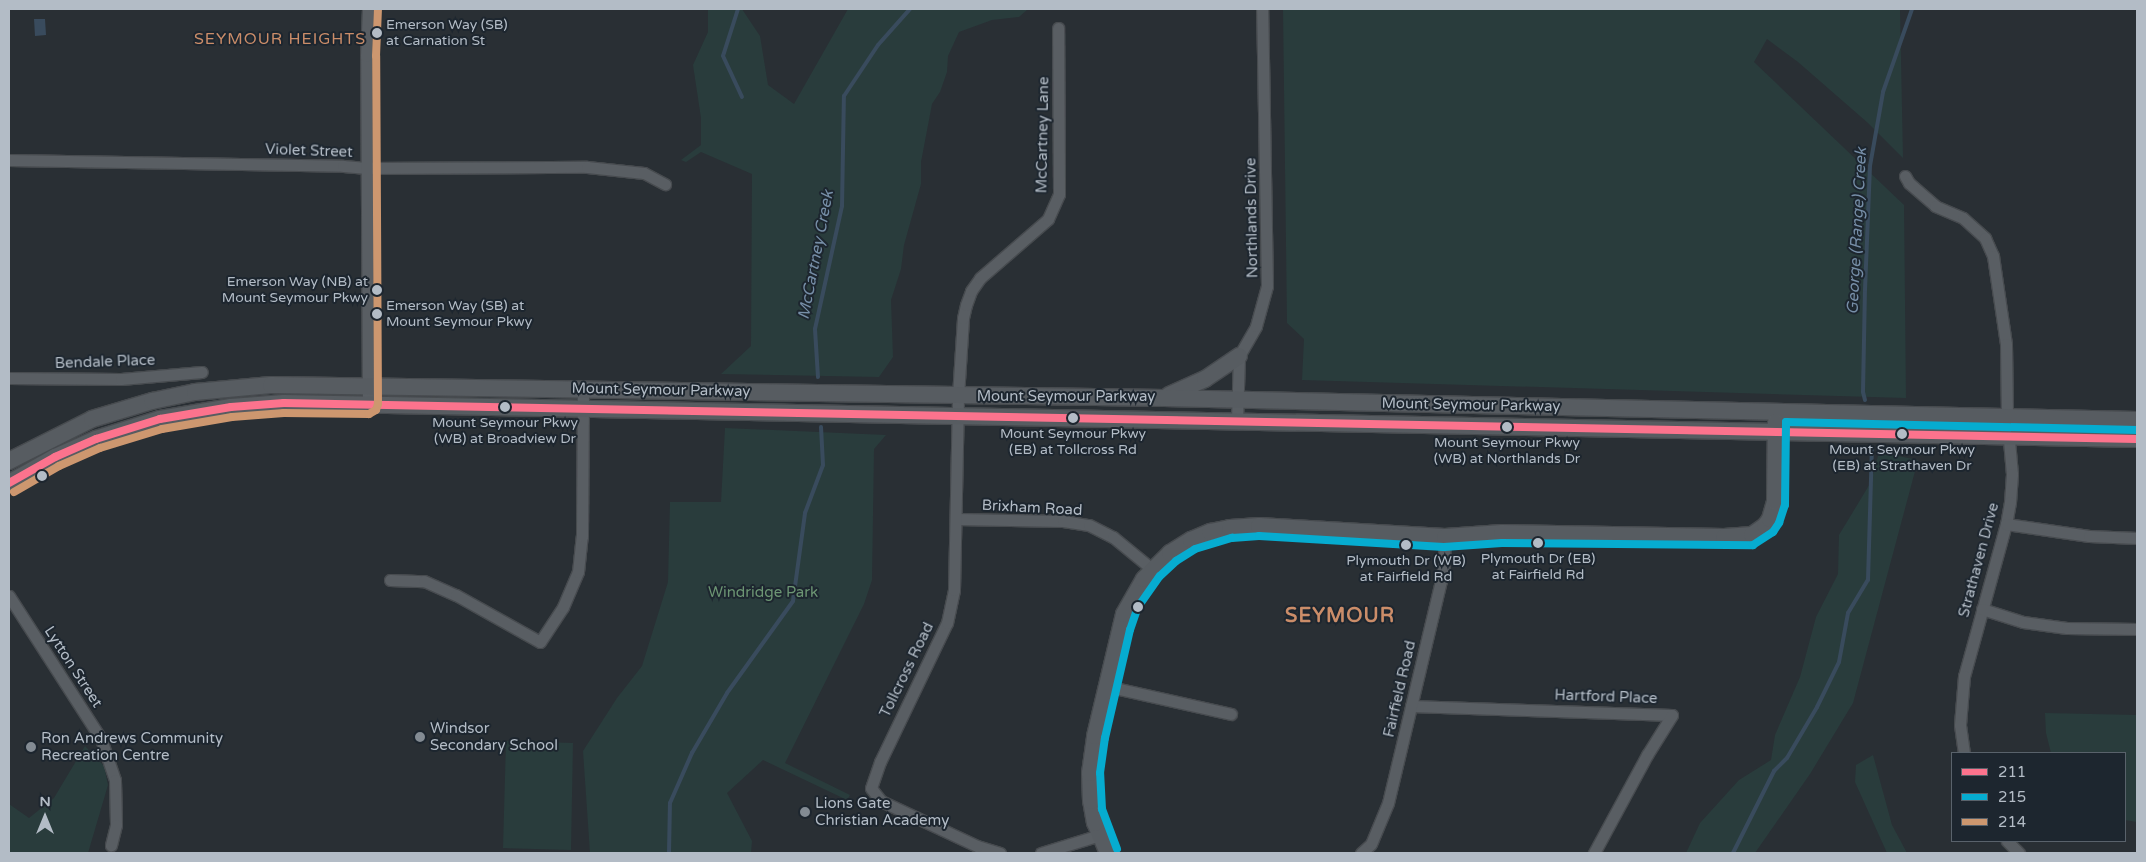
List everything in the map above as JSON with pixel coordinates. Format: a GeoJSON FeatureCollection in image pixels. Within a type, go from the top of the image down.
{"type":"FeatureCollection","features":[{"type":"Feature","properties":{"kind":"main road"},"geometry":{"type":"LineString","coordinates":[[1164,398],[1205,379],[1239,356]]}},
{"type":"Feature","properties":{"kind":"main road","name":"Mount Seymour Parkway"},"geometry":{"type":"LineString","coordinates":[[9,461],[92,419],[152,401],[195,392],[271,385],[1164,398],[2137,420]]}},
{"type":"Feature","properties":{"kind":"main road","name":"Mount Seymour Parkway"},"geometry":{"type":"LineString","coordinates":[[9,483],[55,456],[96,439],[160,419],[231,407],[284,403],[1237,420],[1776,433],[2137,439]]}},
{"type":"Feature","properties":{"kind":"main road"},"geometry":{"type":"LineString","coordinates":[[1108,853],[1092,811],[1090,773],[1106,686],[1124,614],[1134,593],[1152,570],[1170,553],[1190,540],[1230,528],[1289,526],[1445,537],[1502,533],[1724,537],[1752,535],[1765,526],[1770,519],[1775,502],[1776,412]]}},
{"type":"Feature","properties":{"kind":"street"},"geometry":{"type":"LineString","coordinates":[[368,9],[366,56],[368,404]]}},
{"type":"Feature","properties":{"kind":"street","name":"Northlands Drive"},"geometry":{"type":"LineString","coordinates":[[1237,420],[1239,356],[1256,326],[1267,286],[1262,9]]}},
{"type":"Feature","properties":{"kind":"street","name":"McCartney Lane"},"geometry":{"type":"LineString","coordinates":[[958,416],[963,318],[971,291],[980,278],[1048,218],[1059,194],[1058,28]]}},
{"type":"Feature","properties":{"kind":"street","name":"Violet Street"},"geometry":{"type":"LineString","coordinates":[[9,160],[367,168],[587,167],[644,173],[665,184]]}},
{"type":"Feature","properties":{"kind":"street","name":"Strathaven Drive"},"geometry":{"type":"LineString","coordinates":[[1905,176],[1909,183],[1935,206],[1962,218],[1975,227],[1989,245],[1998,282],[2006,344],[2007,418],[2012,474],[2006,524],[1964,676],[1960,703],[1960,725],[1964,752]]}},
{"type":"Feature","properties":{"kind":"street","name":"Bendale Place"},"geometry":{"type":"LineString","coordinates":[[9,378],[121,379],[202,372]]}},
{"type":"Feature","properties":{"kind":"street"},"geometry":{"type":"LineString","coordinates":[[390,580],[424,581],[456,595],[540,642],[563,607],[578,572],[582,536],[583,389]]}},
{"type":"Feature","properties":{"kind":"street","name":"Tollcross Road"},"geometry":{"type":"LineString","coordinates":[[958,416],[954,590],[947,623],[880,762],[871,788],[882,801],[977,846],[1000,853]]}},
{"type":"Feature","properties":{"kind":"street","name":"Brixham Road"},"geometry":{"type":"LineString","coordinates":[[957,520],[1063,521],[1089,525],[1113,537],[1152,570]]}},
{"type":"Feature","properties":{"kind":"street"},"geometry":{"type":"LineString","coordinates":[[2006,524],[2089,536],[2137,538]]}},
{"type":"Feature","properties":{"kind":"street","name":"Fairfield Road"},"geometry":{"type":"LineString","coordinates":[[1361,853],[1371,849],[1388,803],[1441,581],[1445,537]]}},
{"type":"Feature","properties":{"kind":"street","name":"Lytton Street"},"geometry":{"type":"LineString","coordinates":[[9,596],[101,739],[115,780],[116,826],[111,845]]}},
{"type":"Feature","properties":{"kind":"street"},"geometry":{"type":"LineString","coordinates":[[1982,609],[2023,622],[2067,628],[2137,629]]}},
{"type":"Feature","properties":{"kind":"street"},"geometry":{"type":"LineString","coordinates":[[1106,686],[1231,714]]}},
{"type":"Feature","properties":{"kind":"street","name":"Hartford Place"},"geometry":{"type":"LineString","coordinates":[[1411,706],[1672,715],[1647,755],[1594,853]]}},
{"type":"Feature","properties":{"kind":"street"},"geometry":{"type":"LineString","coordinates":[[1042,853],[1100,835]]}},
{"type":"Feature","properties":{"kind":"street"},"geometry":{"type":"LineString","coordinates":[[2008,842],[2019,853]]}},
{"type":"Feature","properties":{"kind":"green space"},"geometry":{"type":"Polygon","coordinates":[[[708,9],[742,9],[760,36],[768,85],[794,104],[848,9],[1028,9],[1019,17],[992,20],[959,32],[948,56],[947,72],[940,92],[932,104],[921,162],[921,184],[904,245],[901,269],[891,300],[893,357],[879,377],[721,374],[751,346],[752,174],[701,152],[686,162],[681,160],[701,145],[701,118],[693,65],[708,32],[708,9]]]}},
{"type":"Feature","properties":{"kind":"green space"},"geometry":{"type":"Polygon","coordinates":[[[1283,9],[1900,9],[1903,158],[1868,123],[1798,62],[1767,39],[1754,62],[1904,205],[1906,398],[1302,380],[1304,339],[1287,323],[1283,9]]]}},
{"type":"Feature","properties":{"kind":"green space","name":"Windridge Park"},"geometry":{"type":"Polygon","coordinates":[[[725,428],[886,435],[874,449],[872,580],[864,604],[785,763],[850,795],[847,800],[763,760],[727,793],[752,841],[751,853],[590,853],[583,751],[617,698],[642,666],[668,582],[670,502],[721,502],[725,428]]]}},
{"type":"Feature","properties":{"kind":"green space"},"geometry":{"type":"Polygon","coordinates":[[[1879,452],[1918,460],[1853,703],[1810,774],[1755,853],[1686,853],[1700,823],[1739,780],[1771,760],[1775,735],[1800,677],[1816,617],[1838,574],[1839,535],[1871,482],[1879,452]]]}},
{"type":"Feature","properties":{"kind":"green space"},"geometry":{"type":"Polygon","coordinates":[[[2045,713],[2137,715],[2137,822],[2126,820],[2126,752],[2051,752],[2046,733],[2045,713]]]}},
{"type":"Feature","properties":{"kind":"green space"},"geometry":{"type":"Polygon","coordinates":[[[506,741],[573,743],[571,850],[503,848],[506,741]]]}},
{"type":"Feature","properties":{"kind":"green space"},"geometry":{"type":"Polygon","coordinates":[[[85,746],[104,766],[108,785],[88,853],[9,853],[9,804],[29,818],[54,798],[85,746]]]}},
{"type":"Feature","properties":{"kind":"green space"},"geometry":{"type":"Polygon","coordinates":[[[1873,755],[1892,825],[1907,853],[1887,853],[1855,782],[1856,765],[1873,755]]]}},
{"type":"Feature","properties":{"kind":"water"},"geometry":{"type":"Polygon","coordinates":[[[34,19],[45,19],[46,35],[35,36],[34,19]]]}},
{"type":"Feature","properties":{"kind":"waterway"},"geometry":{"type":"LineString","coordinates":[[738,9],[723,56],[742,97]]}},
{"type":"Feature","properties":{"kind":"waterway","name":"McCartney Creek"},"geometry":{"type":"LineString","coordinates":[[818,377],[815,329],[842,206],[844,96],[878,45],[910,9]]}},
{"type":"Feature","properties":{"kind":"waterway","name":"George (Range) Creek"},"geometry":{"type":"LineString","coordinates":[[1865,400],[1863,392],[1865,290],[1870,166],[1883,92],[1912,9]]}},
{"type":"Feature","properties":{"kind":"waterway","name":"McCartney Creek"},"geometry":{"type":"LineString","coordinates":[[669,853],[670,803],[692,753],[727,693],[793,601],[805,513],[823,465],[821,427]]}},
{"type":"Feature","properties":{"kind":"waterway","name":"George (Range) Creek"},"geometry":{"type":"LineString","coordinates":[[1733,853],[1774,771],[1787,758],[1817,707],[1839,662],[1848,613],[1868,580],[1872,449]]}},
{"type":"Feature","properties":{"kind":"transit line","name":"214"},"geometry":{"type":"LineString","coordinates":[[14,492],[59,466],[100,448],[162,429],[232,417],[284,413],[369,414],[376,410],[378,404],[376,56],[378,9]]}},
{"type":"Feature","properties":{"kind":"transit line","name":"211"},"geometry":{"type":"LineString","coordinates":[[9,483],[55,457],[96,439],[160,419],[231,407],[284,403],[2137,439]]}},
{"type":"Feature","properties":{"kind":"transit line","name":"215"},"geometry":{"type":"LineString","coordinates":[[1117,849],[1102,809],[1100,773],[1105,738],[1130,630],[1138,607],[1160,576],[1176,561],[1195,549],[1232,538],[1259,536],[1444,547],[1502,543],[1753,545],[1773,532],[1779,523],[1785,505],[1786,422],[2137,430]]}},
{"type":"Feature","properties":{"kind":"place","name":"Emerson Way (SB) at Carnation St"},"geometry":{"type":"Point","coordinates":[377,33]}},
{"type":"Feature","properties":{"kind":"place","name":"Emerson Way (NB) at Mount Seymour Pkwy"},"geometry":{"type":"Point","coordinates":[377,290]}},
{"type":"Feature","properties":{"kind":"place","name":"Emerson Way (SB) at Mount Seymour Pkwy"},"geometry":{"type":"Point","coordinates":[377,314]}},
{"type":"Feature","properties":{"kind":"place","name":"Mount Seymour Pkwy (WB) at Broadview Dr"},"geometry":{"type":"Point","coordinates":[505,407]}},
{"type":"Feature","properties":{"kind":"place","name":"Mount Seymour Pkwy (EB) at Tollcross Rd"},"geometry":{"type":"Point","coordinates":[1073,418]}},
{"type":"Feature","properties":{"kind":"place","name":"Mount Seymour Pkwy (WB) at Northlands Dr"},"geometry":{"type":"Point","coordinates":[1507,427]}},
{"type":"Feature","properties":{"kind":"place","name":"Mount Seymour Pkwy (EB) at Strathaven Dr"},"geometry":{"type":"Point","coordinates":[1902,434]}},
{"type":"Feature","properties":{"kind":"place","name":"Plymouth Dr (EB) at Fairfield Rd"},"geometry":{"type":"Point","coordinates":[1538,543]}},
{"type":"Feature","properties":{"kind":"place","name":"Plymouth Dr (WB) at Fairfield Rd"},"geometry":{"type":"Point","coordinates":[1406,545]}},
{"type":"Feature","properties":{"kind":"place","name":"Windsor Secondary School"},"geometry":{"type":"Point","coordinates":[420,737]}},
{"type":"Feature","properties":{"kind":"place","name":"Ron Andrews Community Recreation Centre"},"geometry":{"type":"Point","coordinates":[31,747]}},
{"type":"Feature","properties":{"kind":"place","name":"Lions Gate Christian Academy"},"geometry":{"type":"Point","coordinates":[805,812]}},
{"type":"Feature","properties":{"kind":"district","name":"SEYMOUR HEIGHTS"},"geometry":{"type":"Point","coordinates":[280,39]}},
{"type":"Feature","properties":{"kind":"district","name":"SEYMOUR"},"geometry":{"type":"Point","coordinates":[1340,616]}}]}
